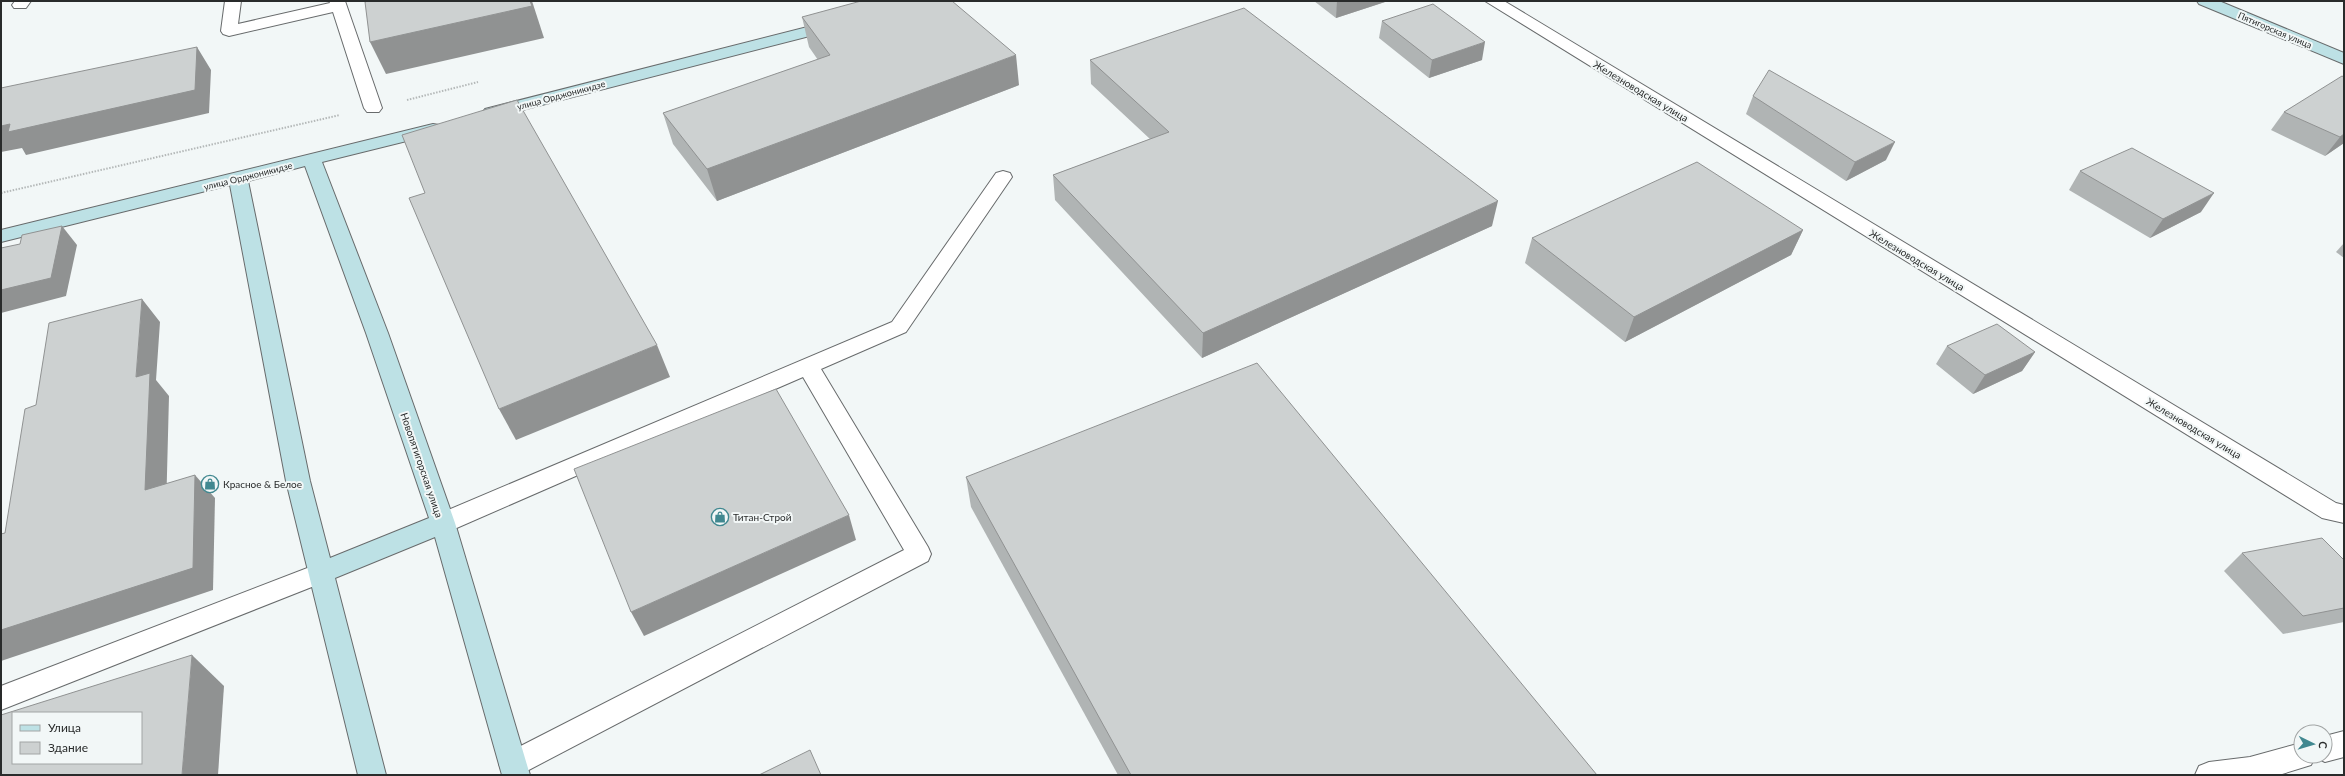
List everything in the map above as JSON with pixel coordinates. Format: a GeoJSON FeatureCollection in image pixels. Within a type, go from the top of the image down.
{"type":"FeatureCollection","features":[{"type":"Feature","properties":{"kind":"street"},"geometry":{"type":"LineString","coordinates":[[233,1],[229,31],[338,4],[373,108]]}},
{"type":"Feature","properties":{"kind":"street","name":"Железноводская улица"},"geometry":{"type":"LineString","coordinates":[[1493,1],[2330,511],[2344,514]]}},
{"type":"Feature","properties":{"kind":"street","name":"Пятигорская улица"},"geometry":{"type":"LineString","coordinates":[[2205,1],[2344,59]]}},
{"type":"Feature","properties":{"kind":"street","name":"улица Орджоникидзе"},"geometry":{"type":"LineString","coordinates":[[476,117],[718,54],[850,22]]}},
{"type":"Feature","properties":{"kind":"street","name":"улица Орджоникидзе"},"geometry":{"type":"LineString","coordinates":[[1,236],[312,160],[445,125]]}},
{"type":"Feature","properties":{"kind":"street","name":"Новопятигорская улица"},"geometry":{"type":"LineString","coordinates":[[312,160],[377,333],[443,523],[515,770]]}},
{"type":"Feature","properties":{"kind":"street"},"geometry":{"type":"LineString","coordinates":[[1,698],[323,572],[443,523],[899,327],[1003,177]]}},
{"type":"Feature","properties":{"kind":"street"},"geometry":{"type":"LineString","coordinates":[[238,178],[298,482],[323,572],[372,775]]}},
{"type":"Feature","properties":{"kind":"street"},"geometry":{"type":"LineString","coordinates":[[515,770],[918,554],[808,366]]}},
{"type":"Feature","properties":{"kind":"street"},"geometry":{"type":"LineString","coordinates":[[2333,747],[2344,744]]}},
{"type":"Feature","properties":{"kind":"street"},"geometry":{"type":"LineString","coordinates":[[2209,775],[2250,770],[2293,758]]}},
{"type":"Feature","properties":{"kind":"path"},"geometry":{"type":"LineString","coordinates":[[1,193],[373,108],[482,81]]}},
{"type":"Feature","properties":{"kind":"building"},"geometry":{"type":"Polygon","coordinates":[[[530,1],[532,6],[370,42],[365,2],[530,1]]]}},
{"type":"Feature","properties":{"kind":"building"},"geometry":{"type":"Polygon","coordinates":[[[861,1],[952,1],[1016,55],[707,169],[663,113],[830,55],[802,17],[861,1]]]}},
{"type":"Feature","properties":{"kind":"building"},"geometry":{"type":"Polygon","coordinates":[[[1433,4],[1485,42],[1432,60],[1382,21],[1433,4]]]}},
{"type":"Feature","properties":{"kind":"building"},"geometry":{"type":"Polygon","coordinates":[[[1244,8],[1498,201],[1203,333],[1053,175],[1169,132],[1090,60],[1244,8]]]}},
{"type":"Feature","properties":{"kind":"building"},"geometry":{"type":"Polygon","coordinates":[[[197,47],[195,90],[8,132],[10,124],[1,126],[1,88],[197,47]]]}},
{"type":"Feature","properties":{"kind":"building"},"geometry":{"type":"Polygon","coordinates":[[[1769,70],[1895,142],[1855,162],[1753,96],[1769,70]]]}},
{"type":"Feature","properties":{"kind":"building"},"geometry":{"type":"Polygon","coordinates":[[[2342,76],[2344,77],[2344,134],[2340,137],[2284,112],[2342,76]]]}},
{"type":"Feature","properties":{"kind":"building"},"geometry":{"type":"Polygon","coordinates":[[[517,100],[657,345],[499,409],[409,198],[425,193],[402,135],[517,100]]]}},
{"type":"Feature","properties":{"kind":"building"},"geometry":{"type":"Polygon","coordinates":[[[2132,148],[2214,193],[2163,219],[2080,171],[2132,148]]]}},
{"type":"Feature","properties":{"kind":"building"},"geometry":{"type":"Polygon","coordinates":[[[1697,162],[1803,230],[1634,317],[1532,238],[1697,162]]]}},
{"type":"Feature","properties":{"kind":"building"},"geometry":{"type":"Polygon","coordinates":[[[62,226],[51,278],[1,290],[1,248],[20,244],[22,235],[62,226]]]}},
{"type":"Feature","properties":{"kind":"building"},"geometry":{"type":"Polygon","coordinates":[[[142,299],[136,377],[150,373],[145,490],[195,475],[193,568],[1,630],[1,534],[5,533],[25,409],[36,405],[49,323],[142,299]]]}},
{"type":"Feature","properties":{"kind":"building"},"geometry":{"type":"Polygon","coordinates":[[[1997,324],[2035,352],[1985,375],[1947,346],[1997,324]]]}},
{"type":"Feature","properties":{"kind":"building"},"geometry":{"type":"Polygon","coordinates":[[[1257,363],[1597,775],[1131,775],[966,477],[1257,363]]]}},
{"type":"Feature","properties":{"kind":"building","name":"Титан-Строй"},"geometry":{"type":"Polygon","coordinates":[[[776,389],[849,515],[631,612],[574,469],[776,389]]]}},
{"type":"Feature","properties":{"kind":"building"},"geometry":{"type":"Polygon","coordinates":[[[2322,538],[2344,560],[2344,608],[2303,616],[2242,553],[2322,538]]]}},
{"type":"Feature","properties":{"kind":"building"},"geometry":{"type":"Polygon","coordinates":[[[192,655],[182,775],[1,775],[1,715],[192,655]]]}},
{"type":"Feature","properties":{"kind":"building"},"geometry":{"type":"Polygon","coordinates":[[[810,750],[821,775],[759,775],[810,750]]]}},
{"type":"Feature","properties":{"kind":"place","name":"Красное & Белое"},"geometry":{"type":"Point","coordinates":[210,484]}},
{"type":"Feature","properties":{"kind":"place","name":"Титан-Строй"},"geometry":{"type":"Point","coordinates":[720,517]}}]}
